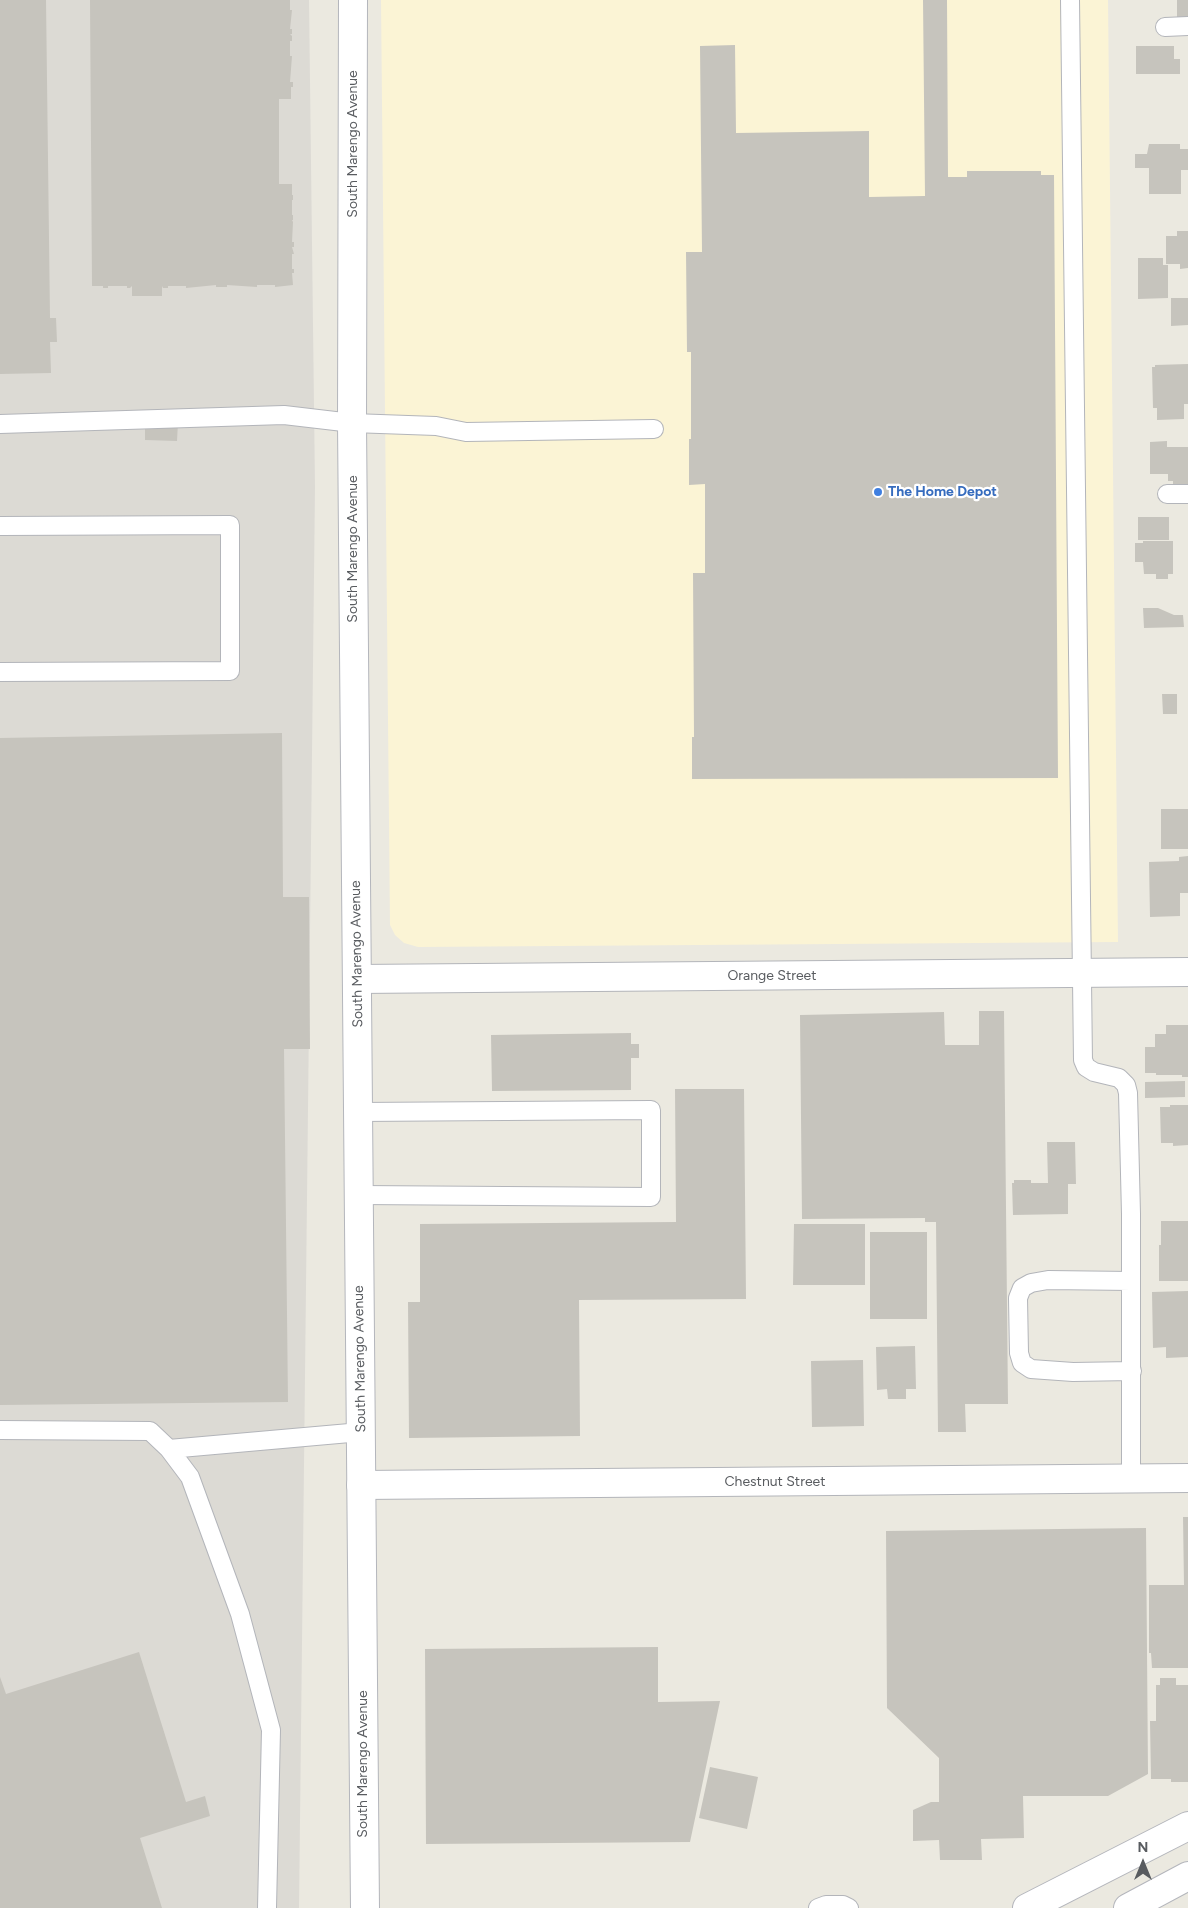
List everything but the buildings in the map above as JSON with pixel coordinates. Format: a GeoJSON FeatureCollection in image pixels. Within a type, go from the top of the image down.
{"type":"FeatureCollection","features":[{"type":"Feature","properties":{"kind":"street","name":"South Marengo Avenue"},"geometry":{"type":"LineString","coordinates":[[353,0],[352,423],[365,1908]]}},
{"type":"Feature","properties":{"kind":"street","name":"Orange Street"},"geometry":{"type":"LineString","coordinates":[[357,979],[1188,972]]}},
{"type":"Feature","properties":{"kind":"street","name":"Chestnut Street"},"geometry":{"type":"LineString","coordinates":[[361,1485],[1188,1478]]}},
{"type":"Feature","properties":{"kind":"street"},"geometry":{"type":"LineString","coordinates":[[1027,1908],[1188,1826]]}},
{"type":"Feature","properties":{"kind":"street"},"geometry":{"type":"LineString","coordinates":[[1128,1908],[1188,1876]]}},
{"type":"Feature","properties":{"kind":"lane"},"geometry":{"type":"LineString","coordinates":[[1070,0],[1083,1060],[1086,1067],[1094,1072],[1119,1078],[1126,1085],[1128,1093],[1132,1371],[1131,1479]]}},
{"type":"Feature","properties":{"kind":"lane"},"geometry":{"type":"LineString","coordinates":[[1165,27],[1188,26]]}},
{"type":"Feature","properties":{"kind":"lane"},"geometry":{"type":"LineString","coordinates":[[0,424],[284,414],[352,423],[436,426],[466,432],[654,429]]}},
{"type":"Feature","properties":{"kind":"lane"},"geometry":{"type":"LineString","coordinates":[[1167,494],[1188,494]]}},
{"type":"Feature","properties":{"kind":"lane"},"geometry":{"type":"LineString","coordinates":[[0,526],[230,526],[230,672],[0,672]]}},
{"type":"Feature","properties":{"kind":"lane"},"geometry":{"type":"LineString","coordinates":[[358,1112],[651,1110],[651,1197],[359,1194]]}},
{"type":"Feature","properties":{"kind":"lane"},"geometry":{"type":"LineString","coordinates":[[1131,1280],[1040,1281],[1022,1288],[1018,1298],[1019,1353],[1022,1363],[1030,1368],[1073,1372],[1132,1371]]}},
{"type":"Feature","properties":{"kind":"lane"},"geometry":{"type":"LineString","coordinates":[[0,1430],[150,1431],[169,1449],[190,1478],[240,1614],[271,1730],[267,1908]]}},
{"type":"Feature","properties":{"kind":"lane"},"geometry":{"type":"LineString","coordinates":[[169,1449],[361,1432]]}},
{"type":"Feature","properties":{"kind":"lane"},"geometry":{"type":"LineString","coordinates":[[818,1908],[826,1905],[842,1905],[849,1908]]}},
{"type":"Feature","properties":{"kind":"shaded area"},"geometry":{"type":"Polygon","coordinates":[[[0,0],[309,0],[315,487],[299,1908],[0,1908],[0,0]]]}},
{"type":"Feature","properties":{"kind":"shaded area"},"geometry":{"type":"Polygon","coordinates":[[[381,0],[1108,0],[1118,942],[418,947],[404,943],[395,935],[390,925],[381,0]]]}},
{"type":"Feature","properties":{"kind":"place","name":"The Home Depot"},"geometry":{"type":"Point","coordinates":[878,492]}}]}
